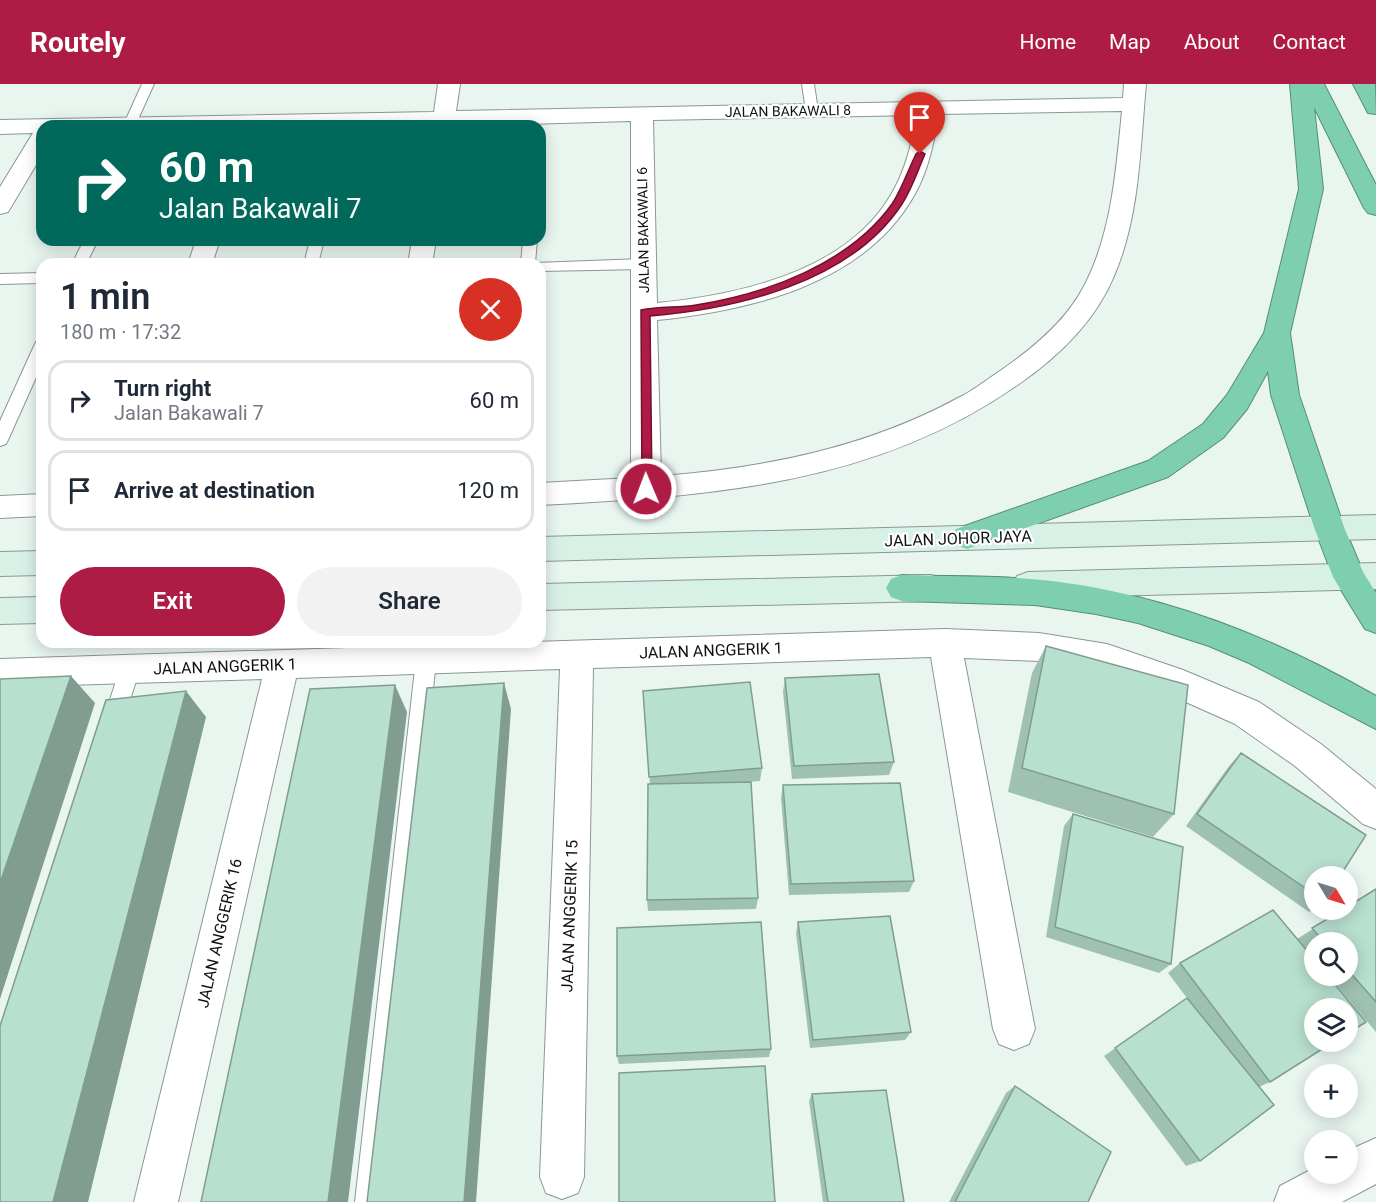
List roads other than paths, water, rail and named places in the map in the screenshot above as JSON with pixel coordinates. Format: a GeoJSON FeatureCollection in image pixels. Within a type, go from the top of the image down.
{"type":"FeatureCollection","features":[{"type":"Feature","properties":{"kind":"highway"},"geometry":{"type":"LineString","coordinates":[[967,537],[1158,469],[1213,430],[1237,402],[1277,333],[1311,189],[1301,84]]}},
{"type":"Feature","properties":{"kind":"highway"},"geometry":{"type":"LineString","coordinates":[[1313,84],[1376,208]]}},
{"type":"Feature","properties":{"kind":"highway"},"geometry":{"type":"LineString","coordinates":[[1364,84],[1376,108]]}},
{"type":"Feature","properties":{"kind":"highway"},"geometry":{"type":"LineString","coordinates":[[1277,333],[1285,395],[1329,527],[1362,577],[1376,620]]}},
{"type":"Feature","properties":{"kind":"highway"},"geometry":{"type":"LineString","coordinates":[[902,588],[1052,593],[1118,604],[1176,622],[1291,665],[1376,714]]}},
{"type":"Feature","properties":{"kind":"main road","name":"JALAN JOHOR JAYA"},"geometry":{"type":"LineString","coordinates":[[546,549],[1376,527]]}},
{"type":"Feature","properties":{"kind":"main road"},"geometry":{"type":"LineString","coordinates":[[0,564],[36,563]]}},
{"type":"Feature","properties":{"kind":"main road"},"geometry":{"type":"LineString","coordinates":[[546,597],[1362,577]]}},
{"type":"Feature","properties":{"kind":"main road"},"geometry":{"type":"LineString","coordinates":[[0,611],[36,610]]}},
{"type":"Feature","properties":{"kind":"street"},"geometry":{"type":"LineString","coordinates":[[443,120],[449,84]]}},
{"type":"Feature","properties":{"kind":"street"},"geometry":{"type":"LineString","coordinates":[[546,494],[646,489],[732,481],[784,472],[889,443],[935,424],[1003,385],[1063,333],[1085,306],[1101,278],[1114,245],[1122,210],[1134,94]]}},
{"type":"Feature","properties":{"kind":"street","name":"JALAN BAKAWALI 8"},"geometry":{"type":"LineString","coordinates":[[546,121],[642,114],[930,108],[1134,94]]}},
{"type":"Feature","properties":{"kind":"street"},"geometry":{"type":"LineString","coordinates":[[645,312],[694,309],[764,292],[818,270],[849,251],[883,222],[898,202],[920,154],[930,108]]}},
{"type":"Feature","properties":{"kind":"street","name":"JALAN BAKAWALI 6"},"geometry":{"type":"LineString","coordinates":[[642,114],[646,489]]}},
{"type":"Feature","properties":{"kind":"street"},"geometry":{"type":"LineString","coordinates":[[0,127],[36,126]]}},
{"type":"Feature","properties":{"kind":"street"},"geometry":{"type":"LineString","coordinates":[[0,207],[36,146]]}},
{"type":"Feature","properties":{"kind":"street"},"geometry":{"type":"LineString","coordinates":[[0,507],[36,505]]}},
{"type":"Feature","properties":{"kind":"street"},"geometry":{"type":"LineString","coordinates":[[945,643],[1014,1029]]}},
{"type":"Feature","properties":{"kind":"street","name":"JALAN ANGGERIK 1"},"geometry":{"type":"LineString","coordinates":[[0,673],[945,643],[1039,647],[1107,658],[1171,680],[1247,713],[1308,755],[1376,812]]}},
{"type":"Feature","properties":{"kind":"street","name":"JALAN ANGGERIK 15"},"geometry":{"type":"LineString","coordinates":[[562,1177],[577,655]]}},
{"type":"Feature","properties":{"kind":"street","name":"JALAN ANGGERIK 16"},"geometry":{"type":"LineString","coordinates":[[156,1202],[282,664]]}},
{"type":"Feature","properties":{"kind":"street"},"geometry":{"type":"LineString","coordinates":[[1296,1202],[1376,1160]]}},
{"type":"Feature","properties":{"kind":"lane"},"geometry":{"type":"LineString","coordinates":[[143,120],[148,84]]}},
{"type":"Feature","properties":{"kind":"lane"},"geometry":{"type":"LineString","coordinates":[[808,84],[812,111]]}},
{"type":"Feature","properties":{"kind":"lane"},"geometry":{"type":"LineString","coordinates":[[546,266],[643,264]]}},
{"type":"Feature","properties":{"kind":"lane"},"geometry":{"type":"LineString","coordinates":[[0,279],[36,278]]}},
{"type":"Feature","properties":{"kind":"lane"},"geometry":{"type":"LineString","coordinates":[[0,440],[36,359]]}},
{"type":"Feature","properties":{"kind":"lane"},"geometry":{"type":"LineString","coordinates":[[368,1202],[426,660]]}},
{"type":"Feature","properties":{"kind":"lane"},"geometry":{"type":"LineString","coordinates":[[105,749],[130,669]]}}]}
